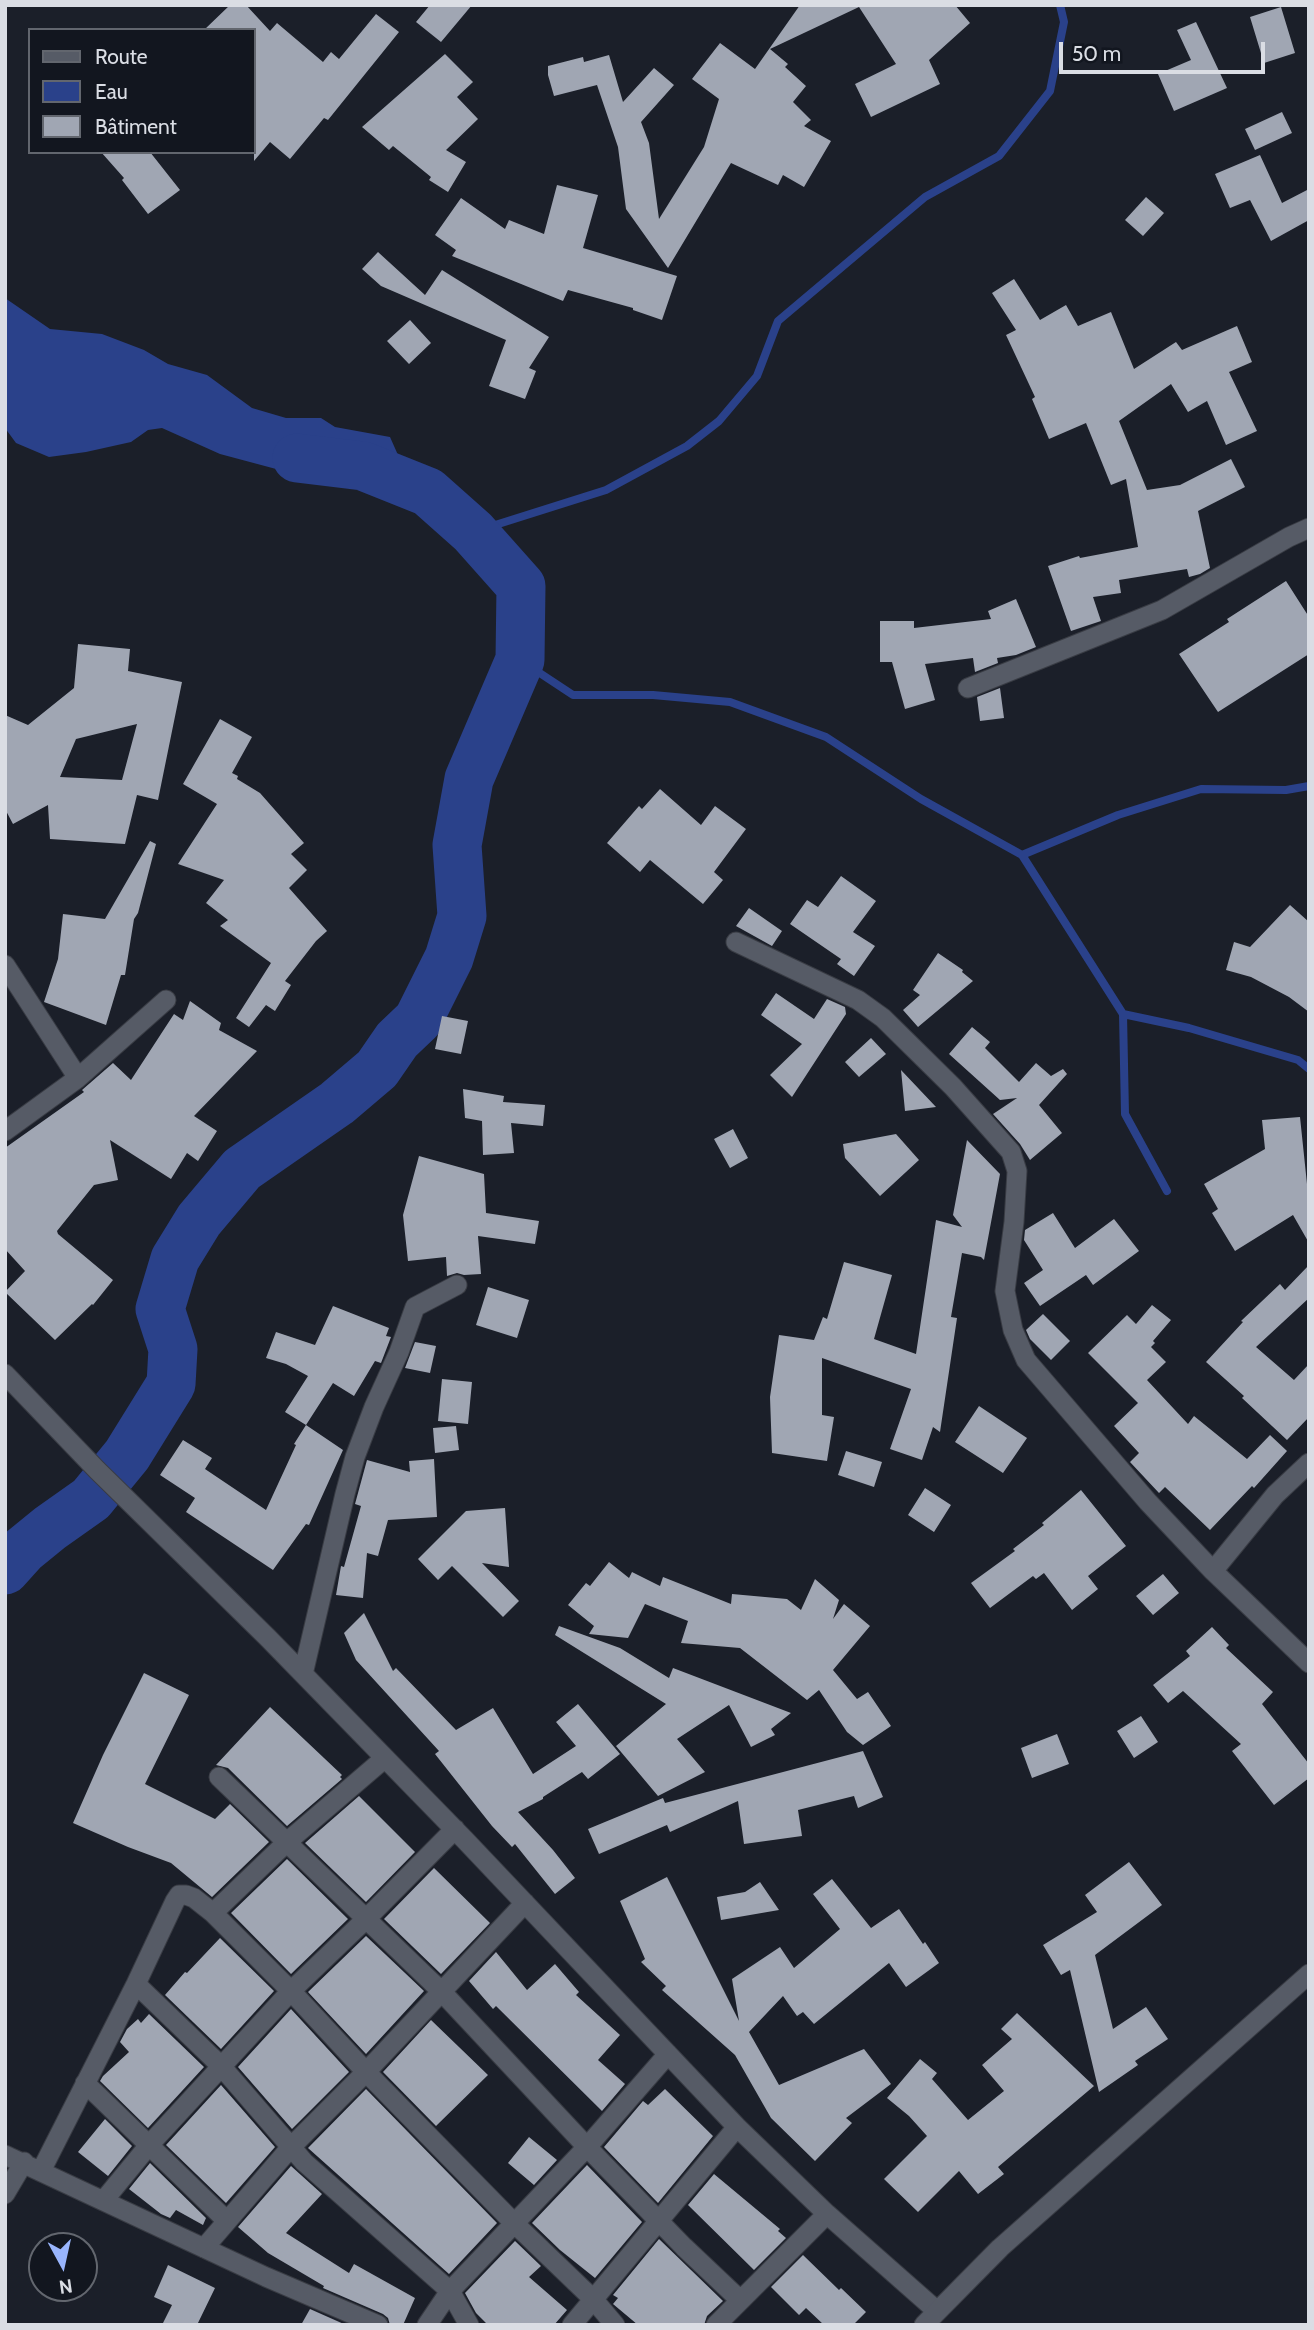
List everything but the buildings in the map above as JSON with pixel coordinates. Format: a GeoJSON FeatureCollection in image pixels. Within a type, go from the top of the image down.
{"type":"FeatureCollection","features":[{"type":"Feature","properties":{"kind":"street"},"geometry":{"type":"LineString","coordinates":[[968,688],[1162,610],[1309,528]]}},
{"type":"Feature","properties":{"kind":"street"},"geometry":{"type":"LineString","coordinates":[[736,943],[858,1000],[883,1018],[953,1087],[1010,1152],[1017,1171],[1005,1291],[1013,1330],[1026,1360],[1148,1502],[1213,1571],[1309,1663]]}},
{"type":"Feature","properties":{"kind":"street"},"geometry":{"type":"LineString","coordinates":[[5,965],[78,1078]]}},
{"type":"Feature","properties":{"kind":"street"},"geometry":{"type":"LineString","coordinates":[[5,1131],[78,1078],[166,1000]]}},
{"type":"Feature","properties":{"kind":"street"},"geometry":{"type":"LineString","coordinates":[[303,1674],[345,1494],[355,1457],[374,1408],[399,1352],[415,1307],[457,1285]]}},
{"type":"Feature","properties":{"kind":"street"},"geometry":{"type":"LineString","coordinates":[[5,1374],[455,1829],[737,2127],[930,2318],[1000,2248],[1309,1974]]}},
{"type":"Feature","properties":{"kind":"street"},"geometry":{"type":"LineString","coordinates":[[1213,1571],[1275,1495],[1309,1463]]}},
{"type":"Feature","properties":{"kind":"street"},"geometry":{"type":"LineString","coordinates":[[213,1913],[287,1842],[385,1758]]}},
{"type":"Feature","properties":{"kind":"street"},"geometry":{"type":"LineString","coordinates":[[219,1777],[441,1991],[587,2147],[740,2300]]}},
{"type":"Feature","properties":{"kind":"street"},"geometry":{"type":"LineString","coordinates":[[104,2200],[150,2144],[291,1991],[455,1829]]}},
{"type":"Feature","properties":{"kind":"street"},"geometry":{"type":"LineString","coordinates":[[5,2194],[23,2162],[85,2083],[179,1895],[194,1898],[213,1913],[291,1991],[366,2072],[615,2325]]}},
{"type":"Feature","properties":{"kind":"street"},"geometry":{"type":"LineString","coordinates":[[204,2248],[291,2147],[366,2072],[525,1903]]}},
{"type":"Feature","properties":{"kind":"street"},"geometry":{"type":"LineString","coordinates":[[136,1984],[221,2066],[304,2162],[450,2291],[469,2325]]}},
{"type":"Feature","properties":{"kind":"street"},"geometry":{"type":"LineString","coordinates":[[427,2325],[450,2291],[587,2147],[668,2054]]}},
{"type":"Feature","properties":{"kind":"street"},"geometry":{"type":"LineString","coordinates":[[85,2083],[227,2221]]}},
{"type":"Feature","properties":{"kind":"street"},"geometry":{"type":"LineString","coordinates":[[572,2325],[737,2127]]}},
{"type":"Feature","properties":{"kind":"street"},"geometry":{"type":"LineString","coordinates":[[23,2162],[266,2277],[378,2325]]}},
{"type":"Feature","properties":{"kind":"street"},"geometry":{"type":"LineString","coordinates":[[716,2325],[827,2214]]}},
{"type":"Feature","properties":{"kind":"water"},"geometry":{"type":"Polygon","coordinates":[[[5,298],[50,329],[102,334],[144,350],[168,364],[207,375],[252,408],[286,418],[321,418],[335,427],[390,437],[398,455],[393,467],[363,466],[328,473],[291,473],[220,454],[162,428],[148,430],[131,442],[49,457],[16,443],[5,428],[5,298]]]}},
{"type":"Feature","properties":{"kind":"waterway"},"geometry":{"type":"LineString","coordinates":[[473,532],[606,490],[687,446],[719,421],[757,376],[778,321],[925,197],[999,156],[1050,91],[1064,22],[1060,5]]}},
{"type":"Feature","properties":{"kind":"waterway"},"geometry":{"type":"LineString","coordinates":[[5,1570],[23,1550],[91,1499],[127,1455],[171,1384],[173,1349],[160,1309],[175,1259],[199,1220],[242,1169],[337,1103],[377,1069],[397,1040],[418,1020],[449,958],[462,916],[457,845],[469,779],[520,660],[521,586],[473,532],[428,492],[363,466],[297,458]]}},
{"type":"Feature","properties":{"kind":"waterway"},"geometry":{"type":"LineString","coordinates":[[520,660],[573,695],[653,695],[730,702],[826,737],[921,799],[1022,855],[1118,815],[1201,789],[1286,790],[1309,786]]}},
{"type":"Feature","properties":{"kind":"waterway"},"geometry":{"type":"LineString","coordinates":[[1022,855],[1123,1014],[1189,1028],[1298,1060],[1309,1069]]}},
{"type":"Feature","properties":{"kind":"waterway"},"geometry":{"type":"LineString","coordinates":[[1123,1014],[1125,1114],[1167,1191]]}}]}
